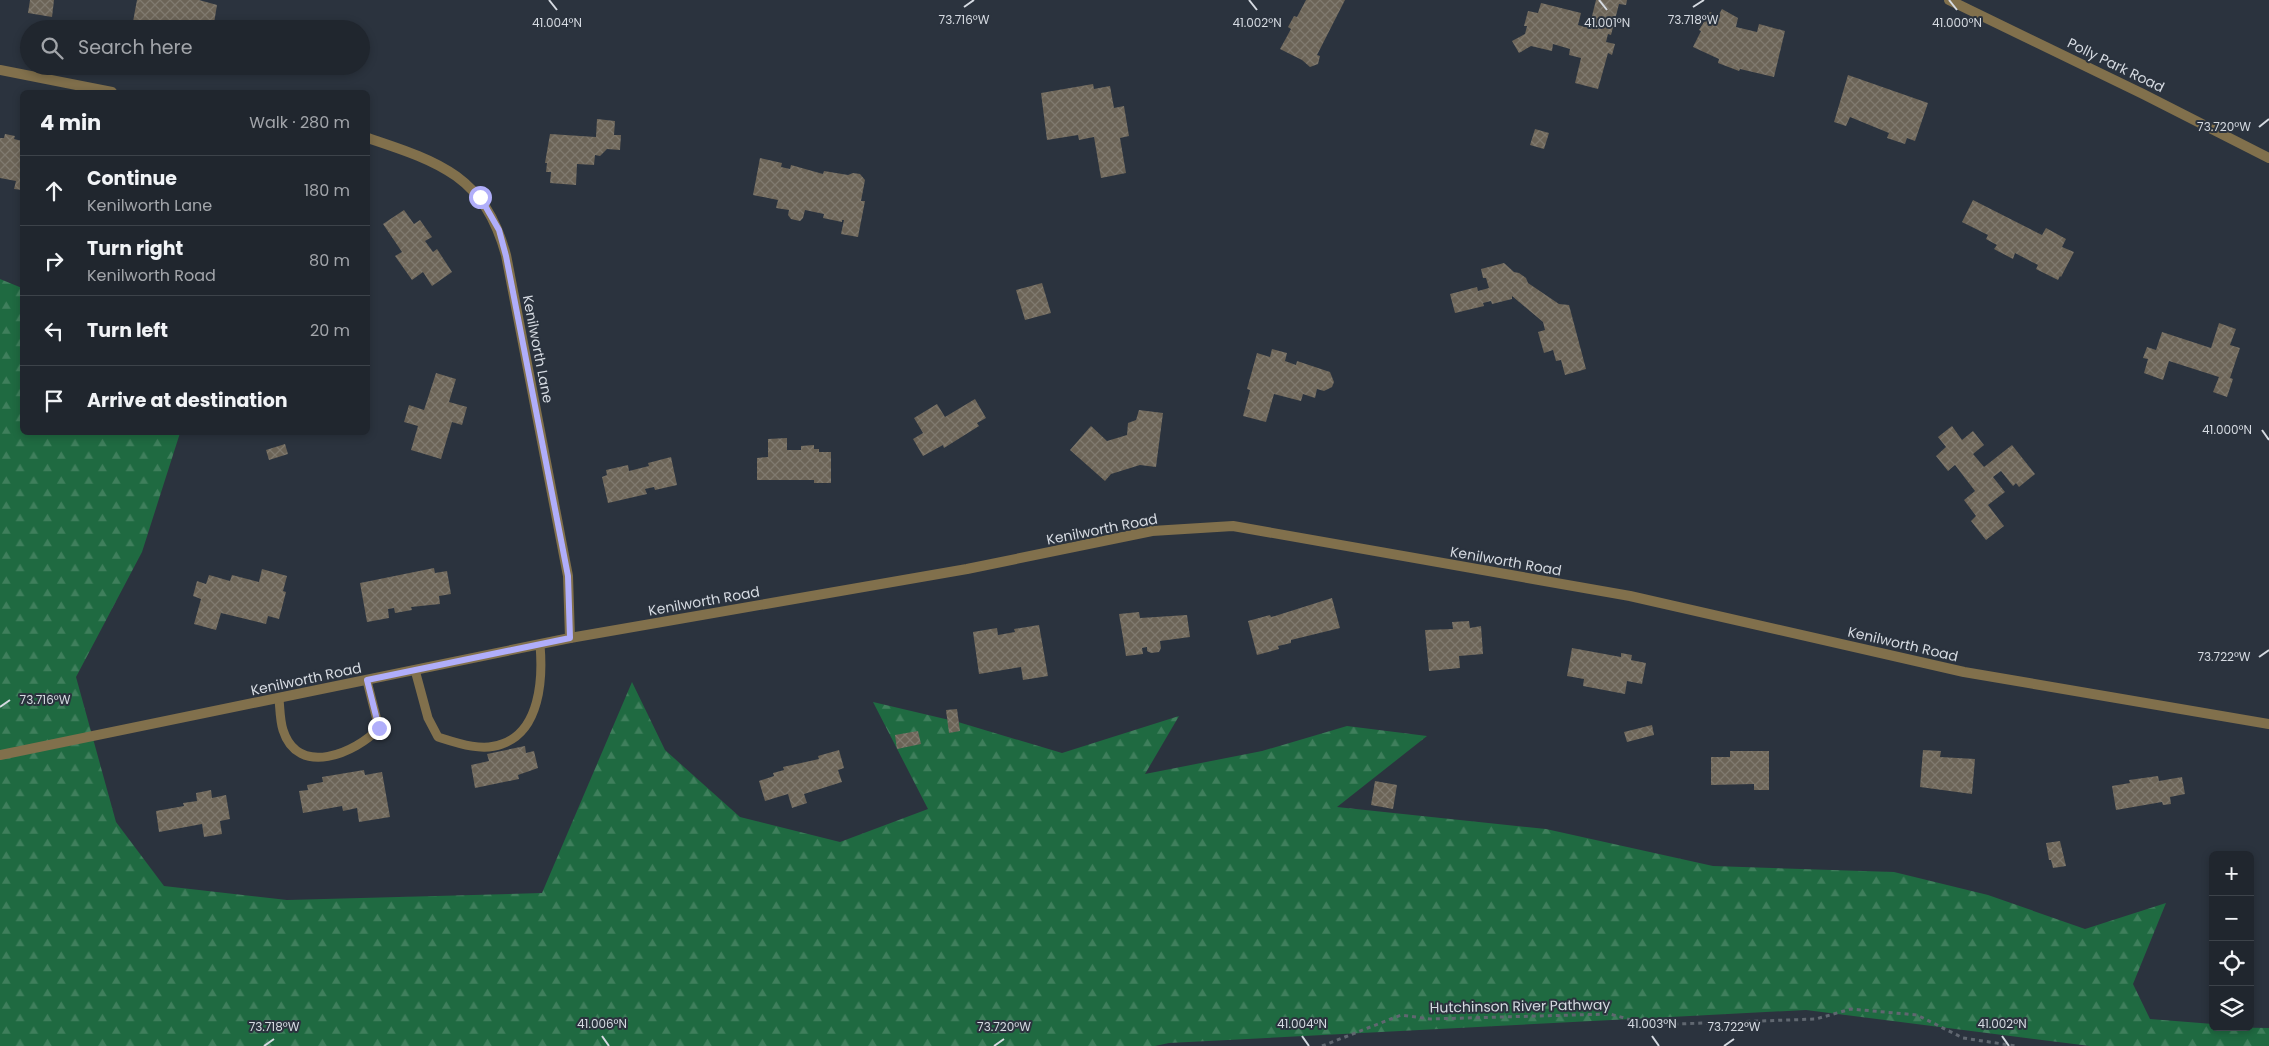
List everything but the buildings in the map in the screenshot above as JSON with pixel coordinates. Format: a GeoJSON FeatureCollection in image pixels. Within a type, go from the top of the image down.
{"type":"FeatureCollection","features":[{"type":"Feature","properties":{"kind":"street","name":"Polly Park Road"},"geometry":{"type":"LineString","coordinates":[[1949,0],[2144,94],[2269,158]]}},
{"type":"Feature","properties":{"kind":"street"},"geometry":{"type":"LineString","coordinates":[[0,70],[20,74]]}},
{"type":"Feature","properties":{"kind":"street"},"geometry":{"type":"LineString","coordinates":[[25,75],[102,90]]}},
{"type":"Feature","properties":{"kind":"street","name":"Kenilworth Lane"},"geometry":{"type":"LineString","coordinates":[[370,139],[434,163],[462,179],[480,197],[499,230],[506,256],[568,576],[570,638]]}},
{"type":"Feature","properties":{"kind":"street","name":"Kenilworth Road"},"geometry":{"type":"LineString","coordinates":[[0,755],[570,638],[966,569],[1152,531],[1233,526],[1630,596],[1964,672],[2269,724]]}},
{"type":"Feature","properties":{"kind":"lane"},"geometry":{"type":"LineString","coordinates":[[415,670],[428,718],[438,737],[473,747],[501,745],[522,732],[534,708],[542,668],[540,645]]}},
{"type":"Feature","properties":{"kind":"lane"},"geometry":{"type":"LineString","coordinates":[[279,699],[283,730],[291,745],[302,755],[323,757],[346,752],[367,740],[379,728],[367,680]]}},
{"type":"Feature","properties":{"kind":"path","name":"Hutchinson River Pathway"},"geometry":{"type":"LineString","coordinates":[[1322,1046],[1401,1015],[1439,1019],[1610,1014],[1649,1025],[1816,1019],[1851,1009],[1917,1015],[1963,1038],[2016,1046]]}},
{"type":"Feature","properties":{"kind":"green space"},"geometry":{"type":"Polygon","coordinates":[[[0,279],[20,287],[20,435],[179,435],[142,552],[76,677],[116,822],[164,886],[287,900],[542,893],[632,682],[665,750],[740,817],[840,842],[928,809],[873,702],[958,722],[1062,753],[1179,716],[1145,774],[1262,751],[1347,726],[1427,736],[1337,807],[1546,829],[1713,866],[1894,872],[1988,895],[2085,929],[2166,903],[2133,984],[2150,1019],[2209,1024],[2209,1031],[2254,1031],[2254,1028],[2269,1028],[2269,1046],[2090,1046],[1806,1010],[1169,1043],[1155,1046],[0,1046],[0,279]]]}},
{"type":"Feature","properties":{"kind":"route"},"geometry":{"type":"LineString","coordinates":[[379,728],[367,680],[570,638],[568,576],[506,256],[499,230],[480,197]]}}]}
